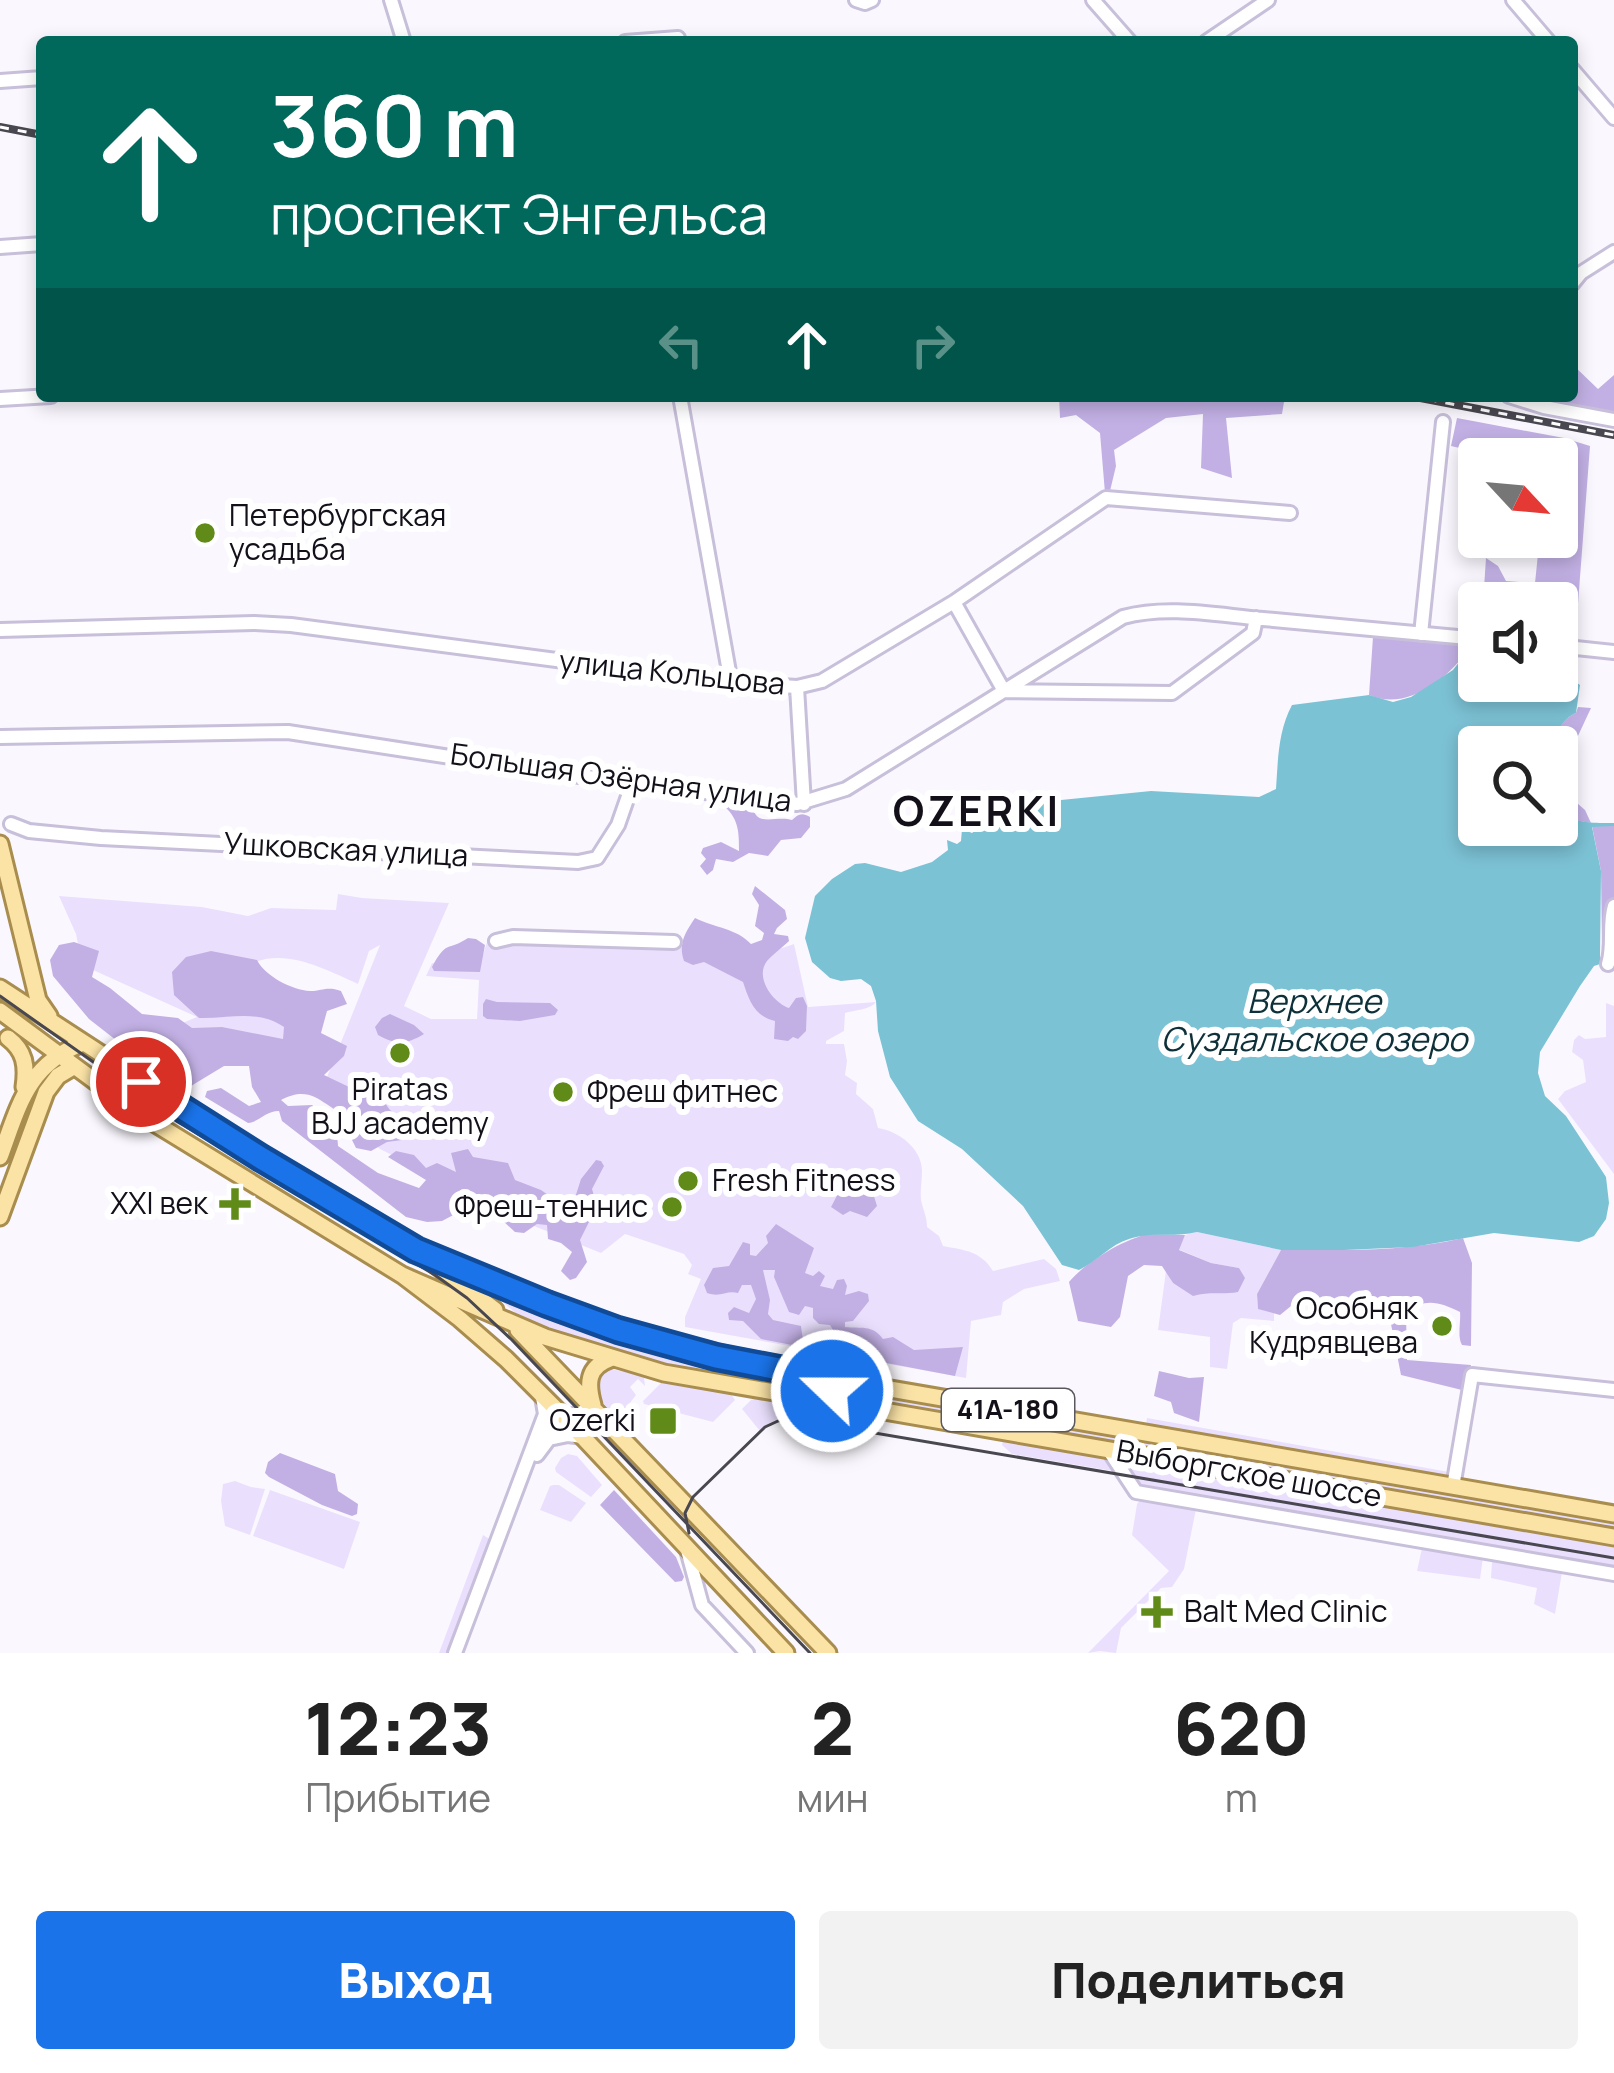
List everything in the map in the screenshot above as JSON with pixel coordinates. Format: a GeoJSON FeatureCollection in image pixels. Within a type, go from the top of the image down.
{"type":"FeatureCollection","features":[{"type":"Feature","properties":{"kind":"main road"},"geometry":{"type":"LineString","coordinates":[[0,844],[38,1000],[55,1023]]}},
{"type":"Feature","properties":{"kind":"main road"},"geometry":{"type":"LineString","coordinates":[[0,861],[28,975],[22,986],[3,990]]}},
{"type":"Feature","properties":{"kind":"main road"},"geometry":{"type":"LineString","coordinates":[[3,990],[467,1286],[511,1324],[828,1653]]}},
{"type":"Feature","properties":{"kind":"main road"},"geometry":{"type":"LineString","coordinates":[[4,1017],[55,1023]]}},
{"type":"Feature","properties":{"kind":"main road"},"geometry":{"type":"LineString","coordinates":[[4,1017],[137,1113],[402,1275],[477,1334],[565,1418],[786,1653]]}},
{"type":"Feature","properties":{"kind":"main road"},"geometry":{"type":"LineString","coordinates":[[4,1037],[40,1054],[57,1056]]}},
{"type":"Feature","properties":{"kind":"main road"},"geometry":{"type":"LineString","coordinates":[[4,1037],[26,1063],[23,1096]]}},
{"type":"Feature","properties":{"kind":"main road"},"geometry":{"type":"LineString","coordinates":[[0,1157],[23,1096],[39,1071],[83,1043]]}},
{"type":"Feature","properties":{"kind":"main road"},"geometry":{"type":"LineString","coordinates":[[0,1217],[46,1092],[73,1067]]}},
{"type":"Feature","properties":{"kind":"main road","name":"Выборгское шоссе"},"geometry":{"type":"LineString","coordinates":[[416,1250],[630,1334],[716,1357],[1614,1514]]}},
{"type":"Feature","properties":{"kind":"main road","name":"Выборгское шоссе"},"geometry":{"type":"LineString","coordinates":[[402,1275],[511,1324],[664,1373],[1614,1537]]}},
{"type":"Feature","properties":{"kind":"main road"},"geometry":{"type":"LineString","coordinates":[[593,1408],[590,1376],[598,1364],[610,1359]]}},
{"type":"Feature","properties":{"kind":"main road"},"geometry":{"type":"LineString","coordinates":[[821,1401],[832,1391],[826,1378]]}},
{"type":"Feature","properties":{"kind":"main road"},"geometry":{"type":"LineString","coordinates":[[686,1548],[705,1550],[720,1541]]}},
{"type":"Feature","properties":{"kind":"street"},"geometry":{"type":"LineString","coordinates":[[392,0],[402,36]]}},
{"type":"Feature","properties":{"kind":"street"},"geometry":{"type":"LineString","coordinates":[[856,0],[872,0]]}},
{"type":"Feature","properties":{"kind":"street"},"geometry":{"type":"LineString","coordinates":[[1093,0],[1125,36]]}},
{"type":"Feature","properties":{"kind":"street"},"geometry":{"type":"LineString","coordinates":[[1215,36],[1268,0]]}},
{"type":"Feature","properties":{"kind":"street"},"geometry":{"type":"LineString","coordinates":[[1513,0],[1544,36]]}},
{"type":"Feature","properties":{"kind":"street"},"geometry":{"type":"LineString","coordinates":[[1578,76],[1614,118]]}},
{"type":"Feature","properties":{"kind":"street"},"geometry":{"type":"LineString","coordinates":[[0,81],[36,78]]}},
{"type":"Feature","properties":{"kind":"street"},"geometry":{"type":"LineString","coordinates":[[0,247],[36,244]]}},
{"type":"Feature","properties":{"kind":"street"},"geometry":{"type":"LineString","coordinates":[[1578,277],[1614,252]]}},
{"type":"Feature","properties":{"kind":"street"},"geometry":{"type":"LineString","coordinates":[[0,399],[36,397]]}},
{"type":"Feature","properties":{"kind":"street"},"geometry":{"type":"LineString","coordinates":[[681,402],[731,683]]}},
{"type":"Feature","properties":{"kind":"street"},"geometry":{"type":"LineString","coordinates":[[1528,402],[1614,420]]}},
{"type":"Feature","properties":{"kind":"street"},"geometry":{"type":"LineString","coordinates":[[1421,634],[1443,422]]}},
{"type":"Feature","properties":{"kind":"street","name":"улица Кольцова"},"geometry":{"type":"LineString","coordinates":[[0,630],[291,625],[731,683],[797,687],[822,681],[954,602],[1106,499],[1290,513]]}},
{"type":"Feature","properties":{"kind":"street"},"geometry":{"type":"LineString","coordinates":[[954,602],[1004,691],[1172,693],[1253,633],[1256,618]]}},
{"type":"Feature","properties":{"kind":"street","name":"Большая Озёрная улица"},"geometry":{"type":"LineString","coordinates":[[0,737],[288,731],[803,804],[846,789],[1123,617],[1158,610],[1458,637]]}},
{"type":"Feature","properties":{"kind":"street"},"geometry":{"type":"LineString","coordinates":[[1578,648],[1614,652]]}},
{"type":"Feature","properties":{"kind":"street"},"geometry":{"type":"LineString","coordinates":[[797,687],[803,804]]}},
{"type":"Feature","properties":{"kind":"street","name":"Ушковская улица"},"geometry":{"type":"LineString","coordinates":[[11,824],[29,831],[101,838],[578,862],[597,858],[618,825],[633,782]]}},
{"type":"Feature","properties":{"kind":"street"},"geometry":{"type":"LineString","coordinates":[[1608,964],[1614,906]]}},
{"type":"Feature","properties":{"kind":"street"},"geometry":{"type":"LineString","coordinates":[[496,941],[556,937],[674,942]]}},
{"type":"Feature","properties":{"kind":"street"},"geometry":{"type":"LineString","coordinates":[[1454,1487],[1472,1376],[1614,1390]]}},
{"type":"Feature","properties":{"kind":"street"},"geometry":{"type":"LineString","coordinates":[[459,1653],[544,1414],[542,1396]]}},
{"type":"Feature","properties":{"kind":"street"},"geometry":{"type":"LineString","coordinates":[[535,1441],[565,1418],[593,1408]]}},
{"type":"Feature","properties":{"kind":"street"},"geometry":{"type":"LineString","coordinates":[[459,1653],[542,1445],[560,1435],[583,1437]]}},
{"type":"Feature","properties":{"kind":"street"},"geometry":{"type":"LineString","coordinates":[[1109,1451],[1136,1492],[1614,1574]]}},
{"type":"Feature","properties":{"kind":"street"},"geometry":{"type":"LineString","coordinates":[[686,1548],[702,1606],[747,1653]]}},
{"type":"Feature","properties":{"kind":"shaded area"},"geometry":{"type":"Polygon","coordinates":[[[1578,370],[1598,389],[1614,375],[1614,415],[1558,402],[1578,402],[1578,370]]]}},
{"type":"Feature","properties":{"kind":"shaded area"},"geometry":{"type":"Polygon","coordinates":[[[1059,402],[1284,402],[1282,414],[1226,418],[1232,478],[1201,468],[1203,414],[1166,418],[1114,450],[1116,466],[1110,491],[1105,493],[1100,433],[1076,415],[1060,418],[1059,402]]]}},
{"type":"Feature","properties":{"kind":"shaded area"},"geometry":{"type":"Polygon","coordinates":[[[1457,418],[1564,438],[1458,438],[1458,448],[1451,446],[1457,418]]]}},
{"type":"Feature","properties":{"kind":"shaded area"},"geometry":{"type":"Polygon","coordinates":[[[1578,442],[1590,446],[1578,604],[1578,582],[1535,582],[1538,558],[1578,558],[1578,442]]]}},
{"type":"Feature","properties":{"kind":"shaded area"},"geometry":{"type":"Polygon","coordinates":[[[1486,558],[1498,566],[1506,581],[1520,582],[1484,582],[1486,558]]]}},
{"type":"Feature","properties":{"kind":"shaded area"},"geometry":{"type":"Polygon","coordinates":[[[1373,637],[1458,645],[1458,661],[1424,690],[1397,699],[1369,695],[1373,637]]]}},
{"type":"Feature","properties":{"kind":"shaded area"},"geometry":{"type":"Polygon","coordinates":[[[1578,707],[1591,708],[1578,736],[1578,726],[1561,726],[1578,707]]]}},
{"type":"Feature","properties":{"kind":"shaded area"},"geometry":{"type":"Polygon","coordinates":[[[728,801],[747,802],[763,819],[792,820],[805,815],[810,817],[810,827],[801,838],[781,840],[768,856],[749,853],[733,862],[716,859],[707,875],[700,866],[706,859],[703,848],[721,842],[739,851],[728,801]]]}},
{"type":"Feature","properties":{"kind":"shaded area"},"geometry":{"type":"Polygon","coordinates":[[[1578,804],[1585,810],[1591,823],[1578,821],[1578,804]]]}},
{"type":"Feature","properties":{"kind":"shaded area"},"geometry":{"type":"Polygon","coordinates":[[[1592,826],[1614,826],[1614,947],[1602,944],[1601,871],[1592,826]]]}},
{"type":"Feature","properties":{"kind":"shaded area"},"geometry":{"type":"Polygon","coordinates":[[[755,886],[785,910],[787,919],[774,934],[788,936],[789,941],[767,961],[763,975],[772,995],[783,1005],[789,1008],[803,997],[806,1031],[798,1039],[774,1039],[775,1021],[757,1011],[743,982],[704,962],[684,961],[684,939],[695,918],[732,931],[751,944],[762,940],[764,933],[755,926],[759,905],[752,894],[755,886]]]}},
{"type":"Feature","properties":{"kind":"shaded area"},"geometry":{"type":"Polygon","coordinates":[[[338,894],[449,903],[404,1006],[431,1019],[477,1019],[479,980],[426,976],[432,963],[478,970],[488,939],[509,933],[679,939],[679,946],[724,949],[746,960],[794,944],[808,1007],[876,1002],[845,1013],[844,1031],[826,1044],[844,1044],[845,1075],[857,1083],[856,1094],[873,1109],[878,1128],[901,1137],[918,1155],[927,1227],[943,1246],[977,1255],[993,1271],[1044,1259],[1056,1269],[1060,1281],[1024,1289],[1003,1302],[1001,1315],[971,1321],[966,1378],[685,1327],[701,1279],[688,1274],[692,1265],[684,1254],[625,1234],[601,1253],[529,1224],[380,1149],[319,1097],[380,945],[369,951],[358,984],[288,959],[273,958],[246,967],[295,1022],[301,1048],[165,1030],[197,1017],[82,965],[76,934],[59,896],[202,907],[248,916],[271,908],[336,910],[338,894]]]}},
{"type":"Feature","properties":{"kind":"shaded area"},"geometry":{"type":"Polygon","coordinates":[[[468,938],[485,945],[480,972],[434,971],[444,949],[468,938]]]}},
{"type":"Feature","properties":{"kind":"shaded area"},"geometry":{"type":"Polygon","coordinates":[[[74,942],[99,951],[92,977],[142,1014],[178,1018],[192,1028],[222,1027],[283,1039],[284,1027],[254,1017],[199,1018],[174,995],[172,972],[186,957],[211,951],[257,960],[273,977],[295,988],[341,991],[347,1004],[327,1011],[321,1033],[347,1046],[344,1056],[324,1075],[368,1096],[379,1095],[390,1110],[410,1122],[402,1140],[371,1151],[356,1148],[348,1132],[355,1117],[312,1096],[281,1100],[288,1106],[312,1105],[330,1122],[338,1146],[378,1173],[419,1188],[426,1180],[388,1157],[396,1151],[414,1155],[426,1168],[437,1163],[456,1172],[451,1153],[468,1149],[473,1157],[508,1163],[515,1180],[567,1208],[572,1207],[581,1179],[596,1160],[601,1161],[604,1166],[592,1189],[597,1206],[580,1240],[587,1262],[570,1280],[561,1271],[572,1252],[548,1239],[547,1225],[537,1224],[524,1233],[515,1232],[502,1220],[461,1211],[442,1221],[406,1217],[282,1121],[279,1111],[248,1123],[205,1097],[207,1091],[221,1088],[249,1106],[261,1102],[252,1087],[249,1066],[224,1066],[191,1086],[183,1082],[187,1068],[177,1062],[158,1062],[139,1047],[121,1044],[89,1019],[53,976],[50,960],[59,945],[74,942]]]}},
{"type":"Feature","properties":{"kind":"shaded area"},"geometry":{"type":"Polygon","coordinates":[[[486,999],[550,1003],[558,1010],[555,1015],[520,1021],[487,1019],[483,1016],[486,999]]]}},
{"type":"Feature","properties":{"kind":"shaded area"},"geometry":{"type":"Polygon","coordinates":[[[1606,1003],[1614,1006],[1614,1174],[1558,1099],[1586,1082],[1583,1060],[1572,1052],[1574,1040],[1579,1035],[1606,1037],[1606,1003]]]}},
{"type":"Feature","properties":{"kind":"shaded area"},"geometry":{"type":"Polygon","coordinates":[[[390,1014],[424,1034],[401,1042],[378,1035],[375,1027],[390,1014]]]}},
{"type":"Feature","properties":{"kind":"shaded area"},"geometry":{"type":"Polygon","coordinates":[[[842,1186],[855,1193],[873,1193],[877,1206],[867,1217],[850,1211],[843,1215],[831,1207],[842,1186]]]}},
{"type":"Feature","properties":{"kind":"shaded area"},"geometry":{"type":"Polygon","coordinates":[[[776,1224],[814,1248],[805,1273],[813,1276],[819,1271],[825,1276],[820,1286],[833,1289],[837,1280],[844,1279],[845,1295],[868,1294],[869,1301],[845,1327],[870,1329],[914,1350],[963,1347],[955,1376],[761,1339],[743,1321],[729,1320],[734,1307],[749,1313],[756,1299],[751,1285],[742,1285],[738,1293],[716,1295],[707,1293],[704,1285],[713,1268],[729,1266],[743,1242],[750,1244],[750,1255],[756,1256],[768,1243],[766,1236],[776,1224]],[[763,1270],[768,1314],[773,1320],[801,1326],[803,1341],[814,1345],[835,1333],[830,1325],[813,1318],[813,1308],[805,1306],[799,1315],[789,1312],[775,1270],[763,1270]]]}},
{"type":"Feature","properties":{"kind":"shaded area"},"geometry":{"type":"Polygon","coordinates":[[[1197,1232],[1281,1250],[1257,1294],[1258,1308],[1274,1313],[1274,1321],[1241,1318],[1233,1323],[1227,1369],[1210,1367],[1210,1337],[1158,1330],[1166,1271],[1173,1283],[1183,1287],[1239,1268],[1178,1249],[1185,1235],[1197,1232]]]}},
{"type":"Feature","properties":{"kind":"shaded area"},"geometry":{"type":"Polygon","coordinates":[[[1148,1234],[1185,1235],[1179,1250],[1239,1268],[1245,1278],[1238,1292],[1193,1296],[1173,1283],[1162,1266],[1144,1265],[1128,1276],[1120,1317],[1111,1327],[1078,1321],[1069,1282],[1105,1253],[1148,1234]]]}},
{"type":"Feature","properties":{"kind":"shaded area"},"geometry":{"type":"Polygon","coordinates":[[[1463,1238],[1472,1263],[1471,1346],[1461,1342],[1460,1312],[1432,1303],[1406,1314],[1407,1360],[1471,1365],[1466,1391],[1401,1375],[1390,1319],[1364,1298],[1332,1305],[1296,1302],[1280,1315],[1258,1309],[1257,1294],[1281,1250],[1396,1248],[1463,1238]]]}},
{"type":"Feature","properties":{"kind":"shaded area"},"geometry":{"type":"Polygon","coordinates":[[[493,1291],[600,1333],[682,1358],[818,1387],[736,1379],[596,1347],[525,1321],[493,1291]]]}},
{"type":"Feature","properties":{"kind":"shaded area"},"geometry":{"type":"Polygon","coordinates":[[[685,1334],[849,1367],[849,1373],[715,1349],[685,1334]]]}},
{"type":"Feature","properties":{"kind":"shaded area"},"geometry":{"type":"Polygon","coordinates":[[[602,1367],[644,1378],[645,1386],[638,1379],[630,1387],[636,1395],[626,1408],[610,1411],[595,1393],[592,1380],[602,1367]]]}},
{"type":"Feature","properties":{"kind":"shaded area"},"geometry":{"type":"Polygon","coordinates":[[[1159,1371],[1204,1377],[1199,1422],[1174,1413],[1171,1402],[1154,1396],[1159,1371]]]}},
{"type":"Feature","properties":{"kind":"shaded area"},"geometry":{"type":"Polygon","coordinates":[[[663,1381],[731,1394],[735,1400],[713,1422],[644,1404],[663,1381]]]}},
{"type":"Feature","properties":{"kind":"shaded area"},"geometry":{"type":"Polygon","coordinates":[[[854,1392],[1614,1524],[1614,1529],[853,1399],[854,1392]]]}},
{"type":"Feature","properties":{"kind":"shaded area"},"geometry":{"type":"Polygon","coordinates":[[[757,1398],[822,1414],[816,1422],[780,1420],[760,1431],[742,1409],[757,1398]]]}},
{"type":"Feature","properties":{"kind":"shaded area"},"geometry":{"type":"Polygon","coordinates":[[[1147,1418],[1449,1472],[1447,1479],[1146,1425],[1147,1418]]]}},
{"type":"Feature","properties":{"kind":"shaded area"},"geometry":{"type":"Polygon","coordinates":[[[1003,1440],[1103,1457],[1119,1472],[1012,1454],[1003,1440]]]}},
{"type":"Feature","properties":{"kind":"shaded area"},"geometry":{"type":"Polygon","coordinates":[[[280,1453],[335,1474],[338,1491],[358,1504],[357,1514],[322,1505],[269,1477],[265,1473],[268,1462],[280,1453]]]}},
{"type":"Feature","properties":{"kind":"shaded area"},"geometry":{"type":"Polygon","coordinates":[[[577,1456],[602,1485],[591,1497],[556,1472],[561,1458],[577,1456]]]}},
{"type":"Feature","properties":{"kind":"shaded area"},"geometry":{"type":"Polygon","coordinates":[[[1132,1463],[1614,1545],[1614,1569],[1143,1488],[1127,1466],[1132,1463]]]}},
{"type":"Feature","properties":{"kind":"shaded area"},"geometry":{"type":"Polygon","coordinates":[[[235,1481],[265,1489],[250,1535],[225,1526],[223,1484],[235,1481]]]}},
{"type":"Feature","properties":{"kind":"shaded area"},"geometry":{"type":"Polygon","coordinates":[[[559,1485],[586,1503],[571,1522],[540,1510],[550,1486],[559,1485]]]}},
{"type":"Feature","properties":{"kind":"shaded area"},"geometry":{"type":"Polygon","coordinates":[[[270,1490],[360,1522],[344,1569],[253,1536],[270,1490]]]}},
{"type":"Feature","properties":{"kind":"shaded area"},"geometry":{"type":"Polygon","coordinates":[[[614,1490],[676,1557],[682,1581],[675,1582],[600,1505],[614,1490]]]}},
{"type":"Feature","properties":{"kind":"shaded area"},"geometry":{"type":"Polygon","coordinates":[[[1141,1499],[1196,1509],[1184,1569],[1172,1587],[1161,1588],[1121,1628],[1116,1653],[1088,1653],[1169,1571],[1132,1535],[1141,1499]]]}},
{"type":"Feature","properties":{"kind":"shaded area"},"geometry":{"type":"Polygon","coordinates":[[[483,1535],[491,1540],[449,1653],[439,1653],[483,1535]]]}},
{"type":"Feature","properties":{"kind":"shaded area"},"geometry":{"type":"Polygon","coordinates":[[[1422,1548],[1483,1557],[1480,1579],[1417,1571],[1422,1548]]]}},
{"type":"Feature","properties":{"kind":"shaded area"},"geometry":{"type":"Polygon","coordinates":[[[1496,1560],[1562,1572],[1555,1614],[1534,1604],[1537,1588],[1491,1578],[1496,1560]]]}},
{"type":"Feature","properties":{"kind":"water","name":"Верхнее Суздальское озеро"},"geometry":{"type":"Polygon","coordinates":[[[1458,664],[1458,702],[1578,702],[1576,713],[1561,726],[1458,726],[1458,846],[1578,846],[1578,820],[1614,823],[1592,827],[1601,871],[1603,963],[1594,966],[1540,1052],[1538,1073],[1545,1096],[1566,1116],[1606,1177],[1606,1219],[1594,1236],[1579,1242],[1494,1233],[1413,1247],[1281,1250],[1197,1232],[1146,1235],[1122,1241],[1079,1270],[1062,1265],[1023,1206],[962,1149],[918,1121],[890,1077],[871,986],[861,979],[830,978],[812,962],[805,938],[815,896],[855,864],[901,872],[932,862],[948,850],[947,840],[961,841],[962,829],[972,833],[1011,805],[1151,791],[1259,797],[1276,789],[1281,735],[1292,705],[1369,695],[1393,702],[1411,697],[1458,664]]]}},
{"type":"Feature","properties":{"kind":"tram line"},"geometry":{"type":"LineString","coordinates":[[0,996],[178,1122],[467,1298],[810,1653]]}},
{"type":"Feature","properties":{"kind":"tram line"},"geometry":{"type":"LineString","coordinates":[[689,1533],[685,1513],[693,1497],[765,1427],[792,1419],[1614,1558]]}},
{"type":"Feature","properties":{"kind":"railway"},"geometry":{"type":"LineString","coordinates":[[0,127],[36,134]]}},
{"type":"Feature","properties":{"kind":"railway"},"geometry":{"type":"LineString","coordinates":[[1441,402],[1614,435]]}},
{"type":"Feature","properties":{"kind":"place","name":"Петербургская усадьба"},"geometry":{"type":"Point","coordinates":[205,533]}},
{"type":"Feature","properties":{"kind":"place","name":"Piratas BJJ academy"},"geometry":{"type":"Point","coordinates":[400,1053]}},
{"type":"Feature","properties":{"kind":"place","name":"Фреш фитнес"},"geometry":{"type":"Point","coordinates":[563,1092]}},
{"type":"Feature","properties":{"kind":"place","name":"Fresh Fitness"},"geometry":{"type":"Point","coordinates":[688,1181]}},
{"type":"Feature","properties":{"kind":"place","name":"XXI век"},"geometry":{"type":"Point","coordinates":[235,1204]}},
{"type":"Feature","properties":{"kind":"place","name":"Фреш-теннис"},"geometry":{"type":"Point","coordinates":[672,1207]}},
{"type":"Feature","properties":{"kind":"place","name":"Особняк Кудрявцева"},"geometry":{"type":"Point","coordinates":[1442,1326]}},
{"type":"Feature","properties":{"kind":"place","name":"Ozerki"},"geometry":{"type":"Point","coordinates":[663,1421]}},
{"type":"Feature","properties":{"kind":"place","name":"Balt Med Clinic"},"geometry":{"type":"Point","coordinates":[1157,1612]}},
{"type":"Feature","properties":{"kind":"district","name":"OZERKI"},"geometry":{"type":"Point","coordinates":[977,811]}},
{"type":"Feature","properties":{"kind":"route"},"geometry":{"type":"LineString","coordinates":[[141,1082],[416,1250],[594,1322],[716,1357],[826,1378],[832,1391]]}}]}
